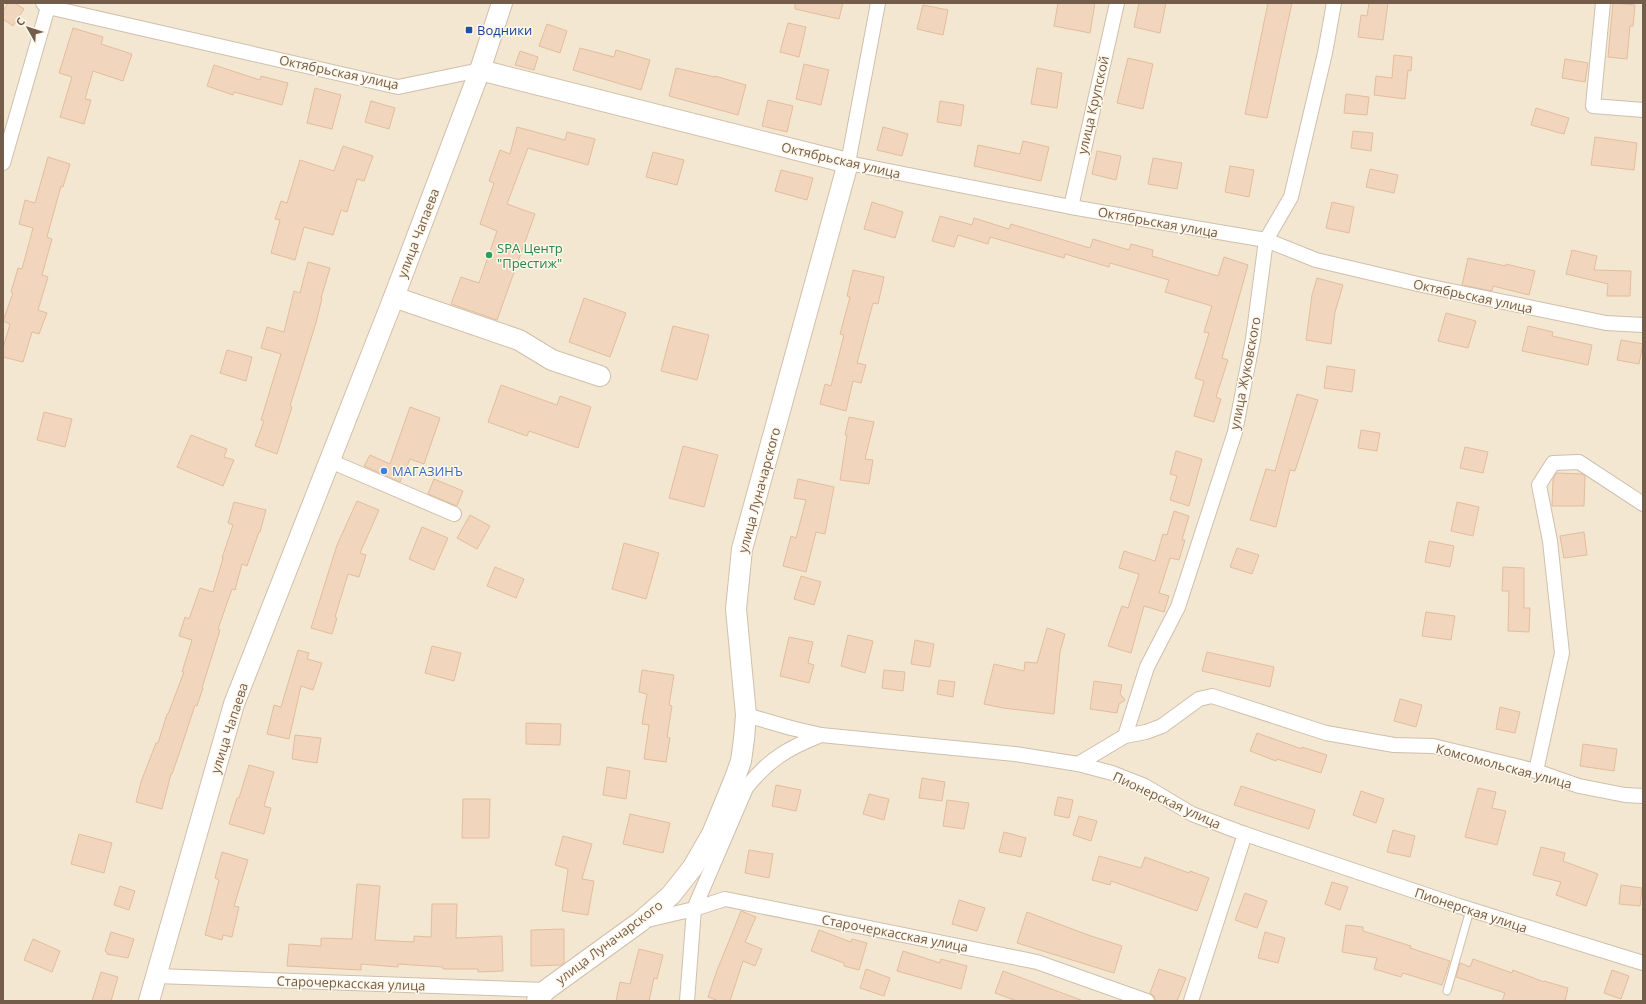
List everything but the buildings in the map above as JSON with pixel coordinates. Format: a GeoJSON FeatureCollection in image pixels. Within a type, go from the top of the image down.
{"type":"FeatureCollection","features":[{"type":"Feature","properties":{"kind":"main road","name":"улица Чапаева"},"geometry":{"type":"LineString","coordinates":[[149,1001],[234,704],[394,297],[480,70],[502,3]]}},
{"type":"Feature","properties":{"kind":"main road","name":"Октябрьская улица"},"geometry":{"type":"LineString","coordinates":[[480,70],[848,163]]}},
{"type":"Feature","properties":{"kind":"main road","name":"улица Луначарского"},"geometry":{"type":"LineString","coordinates":[[542,995],[640,922],[671,895],[693,867],[712,834],[728,796],[741,760],[746,715],[736,609],[742,549],[848,163]]}},
{"type":"Feature","properties":{"kind":"main road"},"geometry":{"type":"LineString","coordinates":[[394,297],[519,340],[552,360],[600,376]]}},
{"type":"Feature","properties":{"kind":"street","name":"улица Луначарского"},"geometry":{"type":"LineString","coordinates":[[848,163],[878,3]]}},
{"type":"Feature","properties":{"kind":"street","name":"улица Крупской"},"geometry":{"type":"LineString","coordinates":[[1071,207],[1117,3]]}},
{"type":"Feature","properties":{"kind":"street","name":"улица Жуковского"},"geometry":{"type":"LineString","coordinates":[[1125,736],[1147,667],[1178,607],[1235,432],[1253,339],[1266,240],[1291,197],[1325,53],[1334,3]]}},
{"type":"Feature","properties":{"kind":"street"},"geometry":{"type":"LineString","coordinates":[[1603,3],[1593,106],[1643,110]]}},
{"type":"Feature","properties":{"kind":"street","name":"Октябрьская улица"},"geometry":{"type":"LineString","coordinates":[[47,4],[398,87],[480,70]]}},
{"type":"Feature","properties":{"kind":"street"},"geometry":{"type":"LineString","coordinates":[[3,163],[47,4]]}},
{"type":"Feature","properties":{"kind":"street","name":"Октябрьская улица"},"geometry":{"type":"LineString","coordinates":[[848,163],[1071,207],[1266,240],[1316,260],[1422,285],[1606,323],[1643,325]]}},
{"type":"Feature","properties":{"kind":"street"},"geometry":{"type":"LineString","coordinates":[[330,461],[454,514]]}},
{"type":"Feature","properties":{"kind":"street"},"geometry":{"type":"LineString","coordinates":[[1536,772],[1562,653],[1550,541],[1539,485],[1553,463],[1579,462],[1643,504]]}},
{"type":"Feature","properties":{"kind":"street","name":"Комсомольская улица"},"geometry":{"type":"LineString","coordinates":[[1078,764],[1125,736],[1146,732],[1162,726],[1198,699],[1212,696],[1326,733],[1394,745],[1433,746],[1536,772],[1579,786],[1625,796],[1643,796]]}},
{"type":"Feature","properties":{"kind":"street","name":"Пионерская улица"},"geometry":{"type":"LineString","coordinates":[[746,715],[821,735],[1015,754],[1078,764],[1112,773],[1145,786],[1192,814],[1245,834],[1470,910],[1619,957],[1643,963]]}},
{"type":"Feature","properties":{"kind":"street"},"geometry":{"type":"LineString","coordinates":[[687,1001],[694,909],[746,788],[759,771],[776,758],[802,743],[821,735]]}},
{"type":"Feature","properties":{"kind":"street"},"geometry":{"type":"LineString","coordinates":[[1191,1001],[1245,834]]}},
{"type":"Feature","properties":{"kind":"street","name":"Старочеркасская улица"},"geometry":{"type":"LineString","coordinates":[[640,922],[694,909],[725,899],[1037,962],[1147,1001]]}},
{"type":"Feature","properties":{"kind":"street","name":"Старочеркасская улица"},"geometry":{"type":"LineString","coordinates":[[156,976],[542,995]]}},
{"type":"Feature","properties":{"kind":"lane"},"geometry":{"type":"LineString","coordinates":[[1447,991],[1470,910]]}},
{"type":"Feature","properties":{"kind":"shaded area"},"geometry":{"type":"Polygon","coordinates":[[[3,3],[1643,3],[1643,1001],[3,1001],[3,3]]]}},
{"type":"Feature","properties":{"kind":"place","name":"Водники"},"geometry":{"type":"Point","coordinates":[469,30]}},
{"type":"Feature","properties":{"kind":"place","name":"SPA Центр \"Престиж\""},"geometry":{"type":"Point","coordinates":[489,255]}},
{"type":"Feature","properties":{"kind":"place","name":"МАГАЗИНЪ"},"geometry":{"type":"Point","coordinates":[384,471]}}]}
